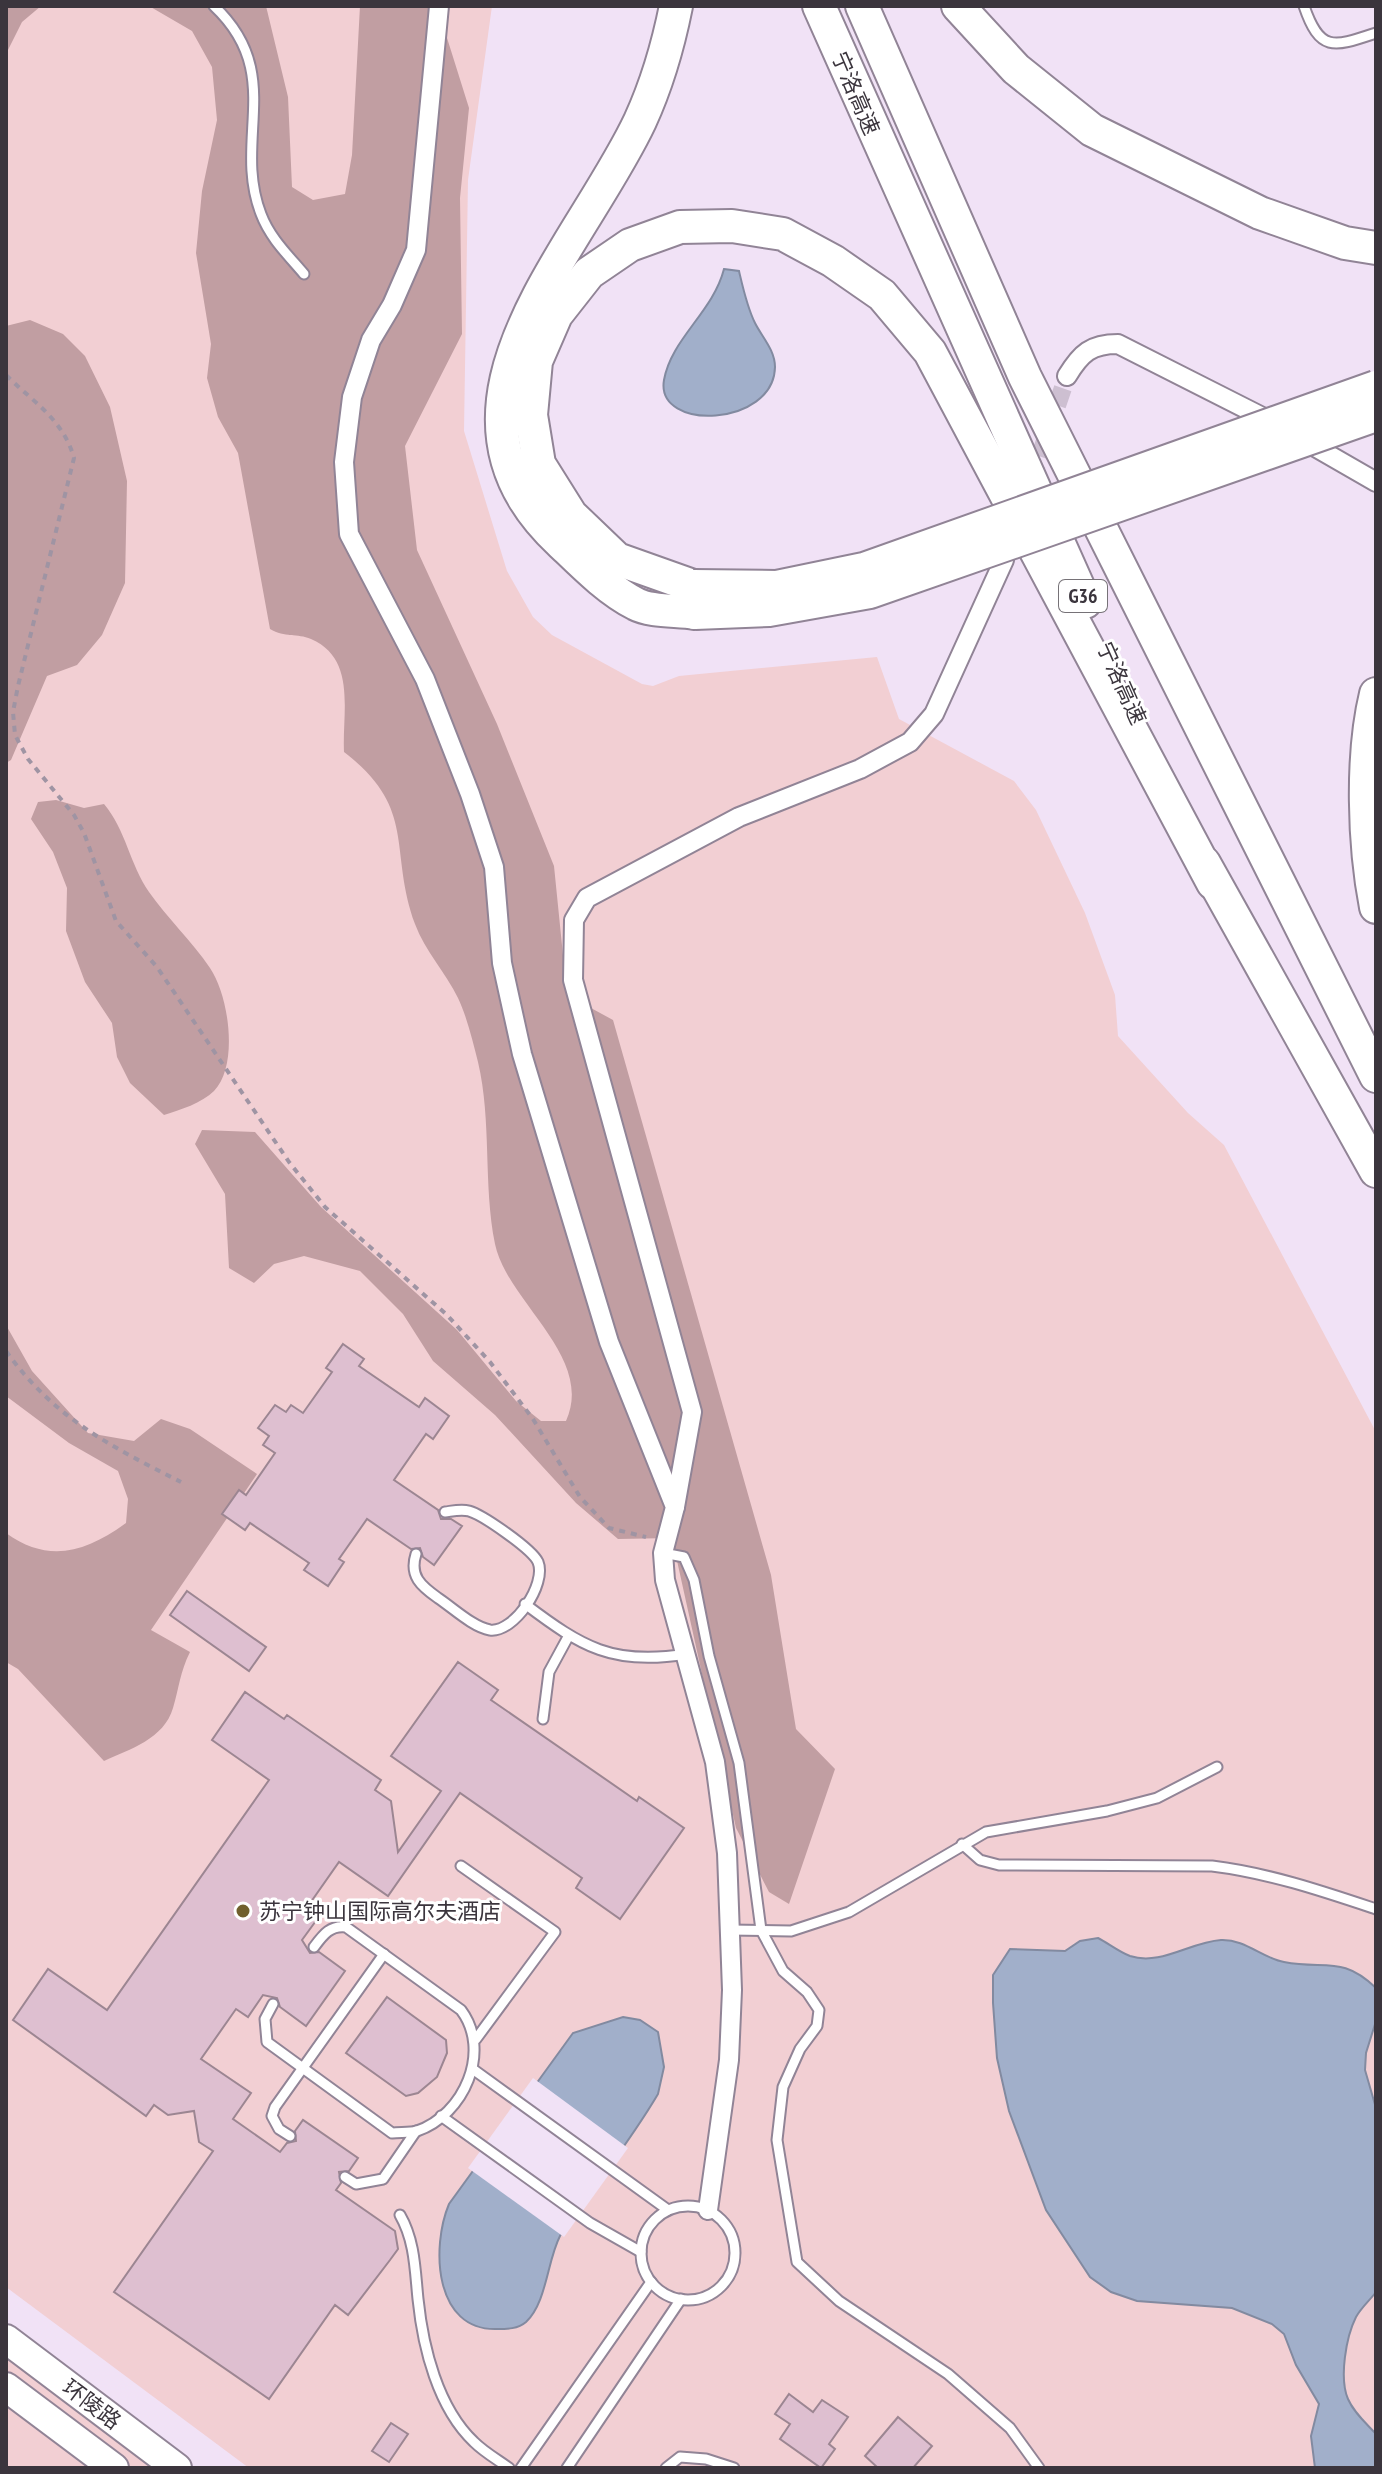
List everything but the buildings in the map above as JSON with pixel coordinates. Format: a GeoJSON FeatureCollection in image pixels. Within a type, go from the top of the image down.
{"type":"FeatureCollection","features":[{"type":"Feature","properties":{"kind":"highway"},"geometry":{"type":"LineString","coordinates":[[676,6],[667,52],[639,122],[547,275],[515,343],[501,411],[508,466],[537,520],[583,563],[637,605],[777,587],[864,569],[1376,387]]}},
{"type":"Feature","properties":{"kind":"highway","name":"宁洛高速"},"geometry":{"type":"LineString","coordinates":[[819,6],[871,129],[1213,883],[1376,1171]]}},
{"type":"Feature","properties":{"kind":"highway","name":"宁洛高速"},"geometry":{"type":"LineString","coordinates":[[862,6],[1025,377],[1376,1076]]}},
{"type":"Feature","properties":{"kind":"highway"},"geometry":{"type":"LineString","coordinates":[[958,6],[1016,69],[1092,130],[1260,213],[1345,243],[1376,248]]}},
{"type":"Feature","properties":{"kind":"highway"},"geometry":{"type":"LineString","coordinates":[[1213,883],[930,352],[882,295],[833,261],[783,234],[732,226],[680,227],[630,245],[589,273],[556,315],[536,361],[531,415],[539,464],[571,515],[617,559],[694,599],[769,610],[870,592],[1376,415]]}},
{"type":"Feature","properties":{"kind":"highway"},"geometry":{"type":"LineString","coordinates":[[1376,694],[1369,722],[1368,805],[1376,907]]}},
{"type":"Feature","properties":{"kind":"main road","name":"环陵路"},"geometry":{"type":"LineString","coordinates":[[6,2339],[177,2468]]}},
{"type":"Feature","properties":{"kind":"main road","name":"环陵路"},"geometry":{"type":"LineString","coordinates":[[6,2387],[114,2468]]}},
{"type":"Feature","properties":{"kind":"street"},"geometry":{"type":"LineString","coordinates":[[439,6],[416,250],[392,305],[371,340],[352,397],[344,462],[349,534],[425,679],[470,794],[494,867],[502,963],[522,1054],[609,1342],[675,1507]]}},
{"type":"Feature","properties":{"kind":"street"},"geometry":{"type":"LineString","coordinates":[[1067,376],[1079,356],[1097,344],[1118,344],[1256,412],[1376,482]]}},
{"type":"Feature","properties":{"kind":"street"},"geometry":{"type":"LineString","coordinates":[[708,2210],[729,2060],[732,1990],[727,1853],[719,1789],[665,1580],[664,1546],[675,1507],[692,1412],[573,980],[574,920],[587,898],[739,817],[860,769],[910,742],[934,714],[1004,560]]}},
{"type":"Feature","properties":{"kind":"lane"},"geometry":{"type":"LineString","coordinates":[[214,6],[246,46],[255,86],[254,179],[260,213],[276,242],[304,274]]}},
{"type":"Feature","properties":{"kind":"lane"},"geometry":{"type":"LineString","coordinates":[[1304,6],[1314,32],[1326,42],[1341,44],[1376,33]]}},
{"type":"Feature","properties":{"kind":"lane"},"geometry":{"type":"LineString","coordinates":[[416,1554],[412,1566],[415,1578],[425,1589],[483,1628],[494,1631],[505,1627],[525,1604],[540,1573],[530,1551],[472,1512],[445,1512]]}},
{"type":"Feature","properties":{"kind":"lane"},"geometry":{"type":"LineString","coordinates":[[664,1546],[684,1557],[694,1580],[709,1656],[739,1763],[761,1930],[783,1971],[807,1992],[819,2010],[817,2026],[800,2049],[783,2087],[777,2140],[797,2262],[839,2301],[948,2374],[1010,2428],[1039,2468]]}},
{"type":"Feature","properties":{"kind":"lane"},"geometry":{"type":"LineString","coordinates":[[525,1604],[568,1637],[616,1657],[652,1660],[686,1654]]}},
{"type":"Feature","properties":{"kind":"lane"},"geometry":{"type":"LineString","coordinates":[[543,1719],[549,1672],[568,1637]]}},
{"type":"Feature","properties":{"kind":"lane"},"geometry":{"type":"LineString","coordinates":[[729,1930],[791,1931],[849,1912],[986,1832],[1107,1811],[1157,1798],[1217,1767]]}},
{"type":"Feature","properties":{"kind":"lane"},"geometry":{"type":"LineString","coordinates":[[962,1844],[980,1860],[999,1865],[1212,1866],[1241,1870],[1283,1879],[1376,1909]]}},
{"type":"Feature","properties":{"kind":"lane"},"geometry":{"type":"LineString","coordinates":[[461,1866],[555,1932],[476,2039]]}},
{"type":"Feature","properties":{"kind":"lane"},"geometry":{"type":"LineString","coordinates":[[314,1947],[327,1930],[346,1927],[461,2010],[476,2039],[474,2070],[441,2116],[416,2131],[383,2179],[356,2184],[345,2177]]}},
{"type":"Feature","properties":{"kind":"lane"},"geometry":{"type":"LineString","coordinates":[[290,2136],[279,2129],[272,2116],[275,2107],[384,1954]]}},
{"type":"Feature","properties":{"kind":"lane"},"geometry":{"type":"LineString","coordinates":[[273,2004],[265,2019],[267,2042],[392,2133],[416,2131]]}},
{"type":"Feature","properties":{"kind":"lane"},"geometry":{"type":"LineString","coordinates":[[474,2070],[668,2210]]}},
{"type":"Feature","properties":{"kind":"lane"},"geometry":{"type":"LineString","coordinates":[[441,2116],[590,2223],[641,2252]]}},
{"type":"Feature","properties":{"kind":"lane"},"geometry":{"type":"LineString","coordinates":[[682,2206],[708,2210],[725,2224],[734,2241],[735,2259],[729,2277],[717,2290],[700,2298],[681,2299],[665,2294],[651,2282],[641,2252],[649,2228],[668,2210],[682,2206]]}},
{"type":"Feature","properties":{"kind":"lane"},"geometry":{"type":"LineString","coordinates":[[400,2215],[413,2251],[419,2312],[429,2354],[448,2410],[474,2442],[509,2468]]}},
{"type":"Feature","properties":{"kind":"lane"},"geometry":{"type":"LineString","coordinates":[[521,2468],[651,2282]]}},
{"type":"Feature","properties":{"kind":"lane"},"geometry":{"type":"LineString","coordinates":[[567,2468],[681,2299]]}},
{"type":"Feature","properties":{"kind":"lane"},"geometry":{"type":"LineString","coordinates":[[666,2468],[680,2457],[706,2459],[734,2468]]}},
{"type":"Feature","properties":{"kind":"path"},"geometry":{"type":"LineString","coordinates":[[6,375],[55,418],[68,436],[74,458],[18,686],[13,712],[15,735],[28,759],[74,815],[84,833],[116,921],[157,967],[289,1162],[325,1207],[447,1315],[490,1362],[533,1419],[580,1497],[609,1528],[664,1546]]}},
{"type":"Feature","properties":{"kind":"path"},"geometry":{"type":"LineString","coordinates":[[6,1351],[50,1404],[82,1429],[181,1482]]}},
{"type":"Feature","properties":{"kind":"shaded area"},"geometry":{"type":"Polygon","coordinates":[[[6,6],[492,6],[468,180],[464,431],[507,571],[533,617],[552,635],[642,684],[653,686],[679,676],[877,657],[899,719],[1014,781],[1036,810],[1085,913],[1115,995],[1118,1036],[1188,1113],[1224,1145],[1376,1432],[1376,2468],[249,2468],[6,2287],[6,6]]]}},
{"type":"Feature","properties":{"kind":"shaded area"},"geometry":{"type":"Polygon","coordinates":[[[6,6],[41,6],[22,22],[6,54],[6,6]]]}},
{"type":"Feature","properties":{"kind":"shaded area"},"geometry":{"type":"Polygon","coordinates":[[[149,6],[266,6],[288,97],[292,187],[313,200],[345,194],[352,155],[360,6],[437,6],[469,108],[460,198],[462,334],[405,446],[417,550],[497,724],[554,866],[567,995],[613,1020],[771,1575],[796,1729],[835,1769],[789,1904],[769,1892],[736,1828],[672,1538],[618,1539],[576,1503],[495,1415],[433,1361],[403,1314],[360,1271],[304,1256],[274,1264],[254,1283],[229,1268],[225,1194],[195,1144],[202,1130],[255,1132],[321,1207],[457,1330],[516,1401],[541,1421],[566,1421],[572,1397],[569,1374],[546,1330],[503,1266],[495,1244],[482,1085],[470,1030],[458,998],[415,924],[407,897],[397,831],[383,792],[344,752],[345,704],[341,673],[326,648],[306,637],[281,634],[270,629],[238,453],[218,417],[207,378],[211,344],[196,253],[202,191],[217,120],[212,67],[192,31],[149,6]]]}},
{"type":"Feature","properties":{"kind":"shaded area"},"geometry":{"type":"Polygon","coordinates":[[[30,320],[63,334],[85,356],[110,407],[127,481],[125,583],[102,635],[77,665],[47,676],[11,760],[6,763],[6,326],[30,320]]]}},
{"type":"Feature","properties":{"kind":"shaded area"},"geometry":{"type":"Polygon","coordinates":[[[56,800],[84,808],[104,804],[118,825],[149,892],[217,980],[226,1012],[227,1065],[214,1091],[190,1106],[164,1115],[130,1083],[117,1057],[112,1023],[85,982],[66,931],[67,888],[53,852],[31,819],[38,802],[56,800]]]}},
{"type":"Feature","properties":{"kind":"shaded area"},"geometry":{"type":"Polygon","coordinates":[[[6,1325],[32,1371],[88,1433],[134,1441],[161,1419],[190,1429],[257,1474],[151,1630],[190,1652],[169,1719],[145,1742],[104,1761],[18,1669],[6,1662],[6,1533],[37,1549],[52,1551],[82,1547],[126,1523],[128,1499],[118,1471],[69,1443],[6,1396],[6,1325]]]}},
{"type":"Feature","properties":{"kind":"shaded area"},"geometry":{"type":"Polygon","coordinates":[[[6,2339],[162,2468],[6,2468],[6,2339]]]}},
{"type":"Feature","properties":{"kind":"water"},"geometry":{"type":"Polygon","coordinates":[[[724,269],[739,271],[750,311],[771,349],[775,367],[770,387],[756,402],[716,416],[695,415],[677,408],[666,397],[664,380],[675,351],[711,299],[724,269]]]}},
{"type":"Feature","properties":{"kind":"water"},"geometry":{"type":"Polygon","coordinates":[[[1098,1938],[1130,1956],[1142,1958],[1164,1956],[1209,1942],[1230,1940],[1284,1962],[1343,1967],[1376,1988],[1376,2021],[1366,2053],[1365,2070],[1376,2108],[1376,2292],[1352,2325],[1344,2380],[1348,2399],[1376,2434],[1376,2468],[1315,2468],[1311,2436],[1319,2404],[1296,2365],[1284,2334],[1272,2324],[1232,2308],[1137,2301],[1111,2292],[1090,2277],[1046,2210],[1009,2111],[997,2058],[993,1975],[1010,1949],[1065,1951],[1080,1941],[1098,1938]]]}},
{"type":"Feature","properties":{"kind":"water"},"geometry":{"type":"Polygon","coordinates":[[[623,2017],[640,2020],[658,2032],[664,2067],[658,2094],[563,2230],[533,2314],[523,2324],[512,2328],[476,2326],[460,2316],[449,2302],[443,2283],[440,2242],[449,2204],[573,2033],[623,2017]]]}},
{"type":"Feature","properties":{"kind":"pier"},"geometry":{"type":"Polygon","coordinates":[[[533,2078],[628,2148],[564,2237],[468,2168],[533,2078]]]}},
{"type":"Feature","properties":{"kind":"tunnel"},"geometry":{"type":"LineString","coordinates":[[1031,482],[1067,376]]}},
{"type":"Feature","properties":{"kind":"place","name":"苏宁钟山国际高尔夫酒店"},"geometry":{"type":"Point","coordinates":[243,1911]}}]}
